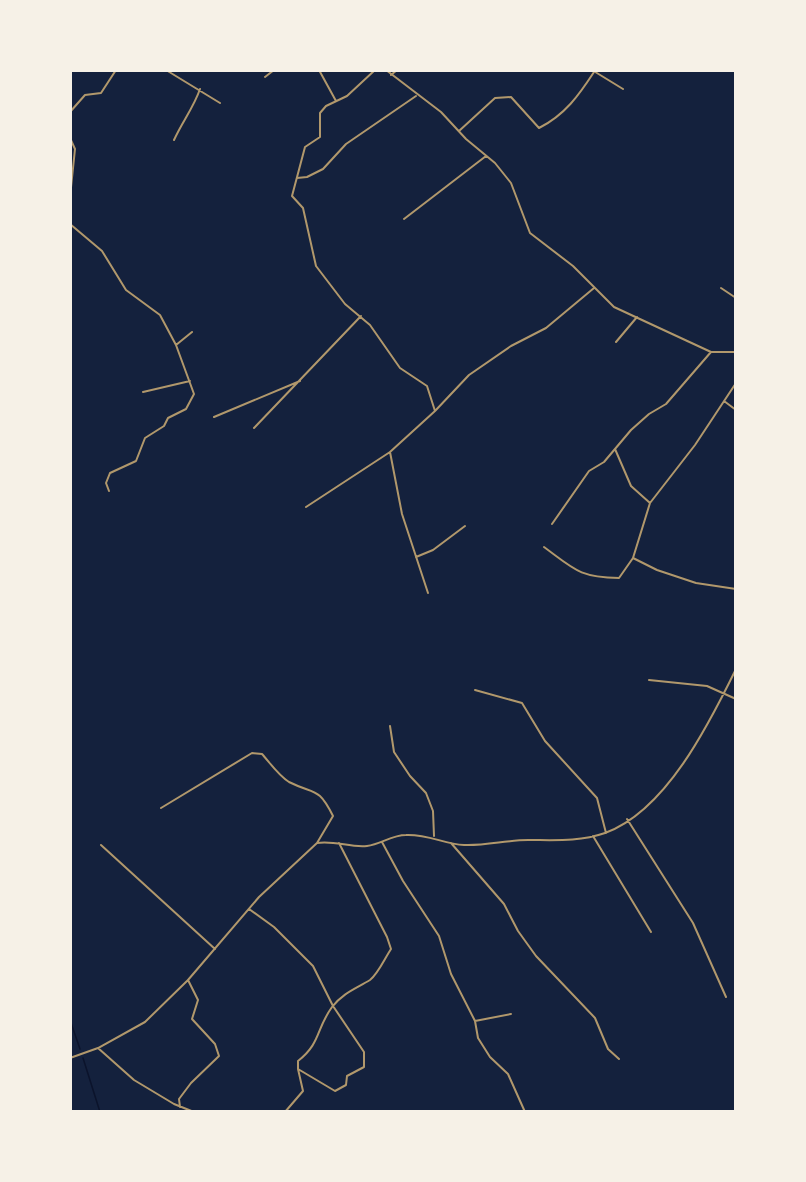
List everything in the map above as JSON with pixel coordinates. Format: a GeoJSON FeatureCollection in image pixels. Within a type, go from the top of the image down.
{"type":"FeatureCollection","features":[{"type":"Feature","properties":{"kind":"street"},"geometry":{"type":"LineString","coordinates":[[70,112],[85,95],[101,93],[105,90],[116,70]]}},
{"type":"Feature","properties":{"kind":"street"},"geometry":{"type":"LineString","coordinates":[[166,70],[220,103]]}},
{"type":"Feature","properties":{"kind":"street"},"geometry":{"type":"LineString","coordinates":[[265,76],[274,70]]}},
{"type":"Feature","properties":{"kind":"street"},"geometry":{"type":"LineString","coordinates":[[319,70],[336,101]]}},
{"type":"Feature","properties":{"kind":"street"},"geometry":{"type":"LineString","coordinates":[[375,70],[347,96],[320,112],[320,137],[305,147],[292,196],[303,208],[316,267],[345,304],[370,325],[400,368],[427,386],[435,411]]}},
{"type":"Feature","properties":{"kind":"street"},"geometry":{"type":"LineString","coordinates":[[386,70],[441,112],[486,156],[511,183],[530,234],[573,266],[620,311],[711,352],[735,352]]}},
{"type":"Feature","properties":{"kind":"street"},"geometry":{"type":"LineString","coordinates":[[391,75],[397,70]]}},
{"type":"Feature","properties":{"kind":"street"},"geometry":{"type":"LineString","coordinates":[[459,131],[495,98],[511,97],[539,128],[552,121],[575,101],[593,71],[623,89]]}},
{"type":"Feature","properties":{"kind":"street"},"geometry":{"type":"LineString","coordinates":[[174,140],[184,118],[194,105],[200,89]]}},
{"type":"Feature","properties":{"kind":"street"},"geometry":{"type":"LineString","coordinates":[[297,178],[307,177],[324,169],[346,144],[417,95]]}},
{"type":"Feature","properties":{"kind":"street"},"geometry":{"type":"LineString","coordinates":[[70,138],[75,149],[70,197]]}},
{"type":"Feature","properties":{"kind":"street"},"geometry":{"type":"LineString","coordinates":[[404,219],[486,156]]}},
{"type":"Feature","properties":{"kind":"street"},"geometry":{"type":"LineString","coordinates":[[70,224],[102,251],[126,290],[160,315],[176,345],[194,394],[186,409],[168,418],[164,426],[145,438],[136,461],[110,473],[106,483],[109,491]]}},
{"type":"Feature","properties":{"kind":"street"},"geometry":{"type":"LineString","coordinates":[[306,507],[390,452],[435,411],[469,375],[511,346],[546,328],[594,288]]}},
{"type":"Feature","properties":{"kind":"street"},"geometry":{"type":"LineString","coordinates":[[721,288],[735,297]]}},
{"type":"Feature","properties":{"kind":"street"},"geometry":{"type":"LineString","coordinates":[[254,428],[303,380],[361,316]]}},
{"type":"Feature","properties":{"kind":"street"},"geometry":{"type":"LineString","coordinates":[[616,342],[637,317]]}},
{"type":"Feature","properties":{"kind":"street"},"geometry":{"type":"LineString","coordinates":[[176,345],[192,332]]}},
{"type":"Feature","properties":{"kind":"street"},"geometry":{"type":"LineString","coordinates":[[552,524],[589,471],[604,462],[631,430],[666,404],[711,352]]}},
{"type":"Feature","properties":{"kind":"street"},"geometry":{"type":"LineString","coordinates":[[214,417],[303,380]]}},
{"type":"Feature","properties":{"kind":"street"},"geometry":{"type":"LineString","coordinates":[[143,392],[190,381]]}},
{"type":"Feature","properties":{"kind":"street"},"geometry":{"type":"LineString","coordinates":[[544,547],[572,569],[593,577],[619,578],[633,558],[650,503],[695,445],[735,383]]}},
{"type":"Feature","properties":{"kind":"street"},"geometry":{"type":"LineString","coordinates":[[723,400],[735,410]]}},
{"type":"Feature","properties":{"kind":"street"},"geometry":{"type":"LineString","coordinates":[[615,449],[632,486],[650,503]]}},
{"type":"Feature","properties":{"kind":"street"},"geometry":{"type":"LineString","coordinates":[[390,452],[402,514],[428,593]]}},
{"type":"Feature","properties":{"kind":"street"},"geometry":{"type":"LineString","coordinates":[[416,557],[433,550],[465,526]]}},
{"type":"Feature","properties":{"kind":"street"},"geometry":{"type":"LineString","coordinates":[[633,558],[657,570],[696,583],[735,589]]}},
{"type":"Feature","properties":{"kind":"street"},"geometry":{"type":"LineString","coordinates":[[317,843],[367,846],[404,835],[434,836],[451,843],[466,845],[528,840],[558,842],[606,832],[647,804],[679,771],[725,693],[735,669]]}},
{"type":"Feature","properties":{"kind":"street"},"geometry":{"type":"LineString","coordinates":[[649,680],[707,686],[735,699]]}},
{"type":"Feature","properties":{"kind":"street"},"geometry":{"type":"LineString","coordinates":[[475,690],[522,703],[545,741],[597,798],[606,832]]}},
{"type":"Feature","properties":{"kind":"street"},"geometry":{"type":"LineString","coordinates":[[390,726],[394,752],[429,802],[434,836]]}},
{"type":"Feature","properties":{"kind":"street"},"geometry":{"type":"LineString","coordinates":[[70,1058],[98,1048],[145,1022],[189,980],[249,909],[317,843],[333,816],[326,801],[316,790],[288,781],[262,754],[252,753],[162,808]]}},
{"type":"Feature","properties":{"kind":"street"},"geometry":{"type":"LineString","coordinates":[[627,819],[693,923],[726,997]]}},
{"type":"Feature","properties":{"kind":"street"},"geometry":{"type":"LineString","coordinates":[[593,836],[651,932]]}},
{"type":"Feature","properties":{"kind":"street"},"geometry":{"type":"LineString","coordinates":[[382,842],[439,936],[451,974],[475,1021],[478,1038],[490,1057],[508,1074],[525,1112]]}},
{"type":"Feature","properties":{"kind":"street"},"geometry":{"type":"LineString","coordinates":[[285,1112],[303,1091],[298,1061],[311,1050],[318,1040],[320,1026],[333,1006],[350,988],[372,979],[391,949],[387,936],[339,843]]}},
{"type":"Feature","properties":{"kind":"street"},"geometry":{"type":"LineString","coordinates":[[451,843],[504,904],[518,932],[536,956],[595,1018],[608,1048],[619,1059]]}},
{"type":"Feature","properties":{"kind":"street"},"geometry":{"type":"LineString","coordinates":[[101,845],[215,949]]}},
{"type":"Feature","properties":{"kind":"street"},"geometry":{"type":"LineString","coordinates":[[249,909],[274,927],[313,966],[333,1006],[364,1052],[364,1067],[346,1076],[346,1086],[335,1091],[298,1069]]}},
{"type":"Feature","properties":{"kind":"street"},"geometry":{"type":"LineString","coordinates":[[180,1107],[181,1095],[219,1056],[215,1044],[192,1019],[198,1000],[189,980]]}},
{"type":"Feature","properties":{"kind":"street"},"geometry":{"type":"LineString","coordinates":[[475,1021],[511,1014]]}},
{"type":"Feature","properties":{"kind":"street"},"geometry":{"type":"LineString","coordinates":[[98,1048],[134,1080],[180,1107],[194,1112]]}},
{"type":"Feature","properties":{"kind":"waterway"},"geometry":{"type":"LineString","coordinates":[[70,1020],[80,1049]]}},
{"type":"Feature","properties":{"kind":"waterway"},"geometry":{"type":"LineString","coordinates":[[83,1058],[100,1112]]}}]}
